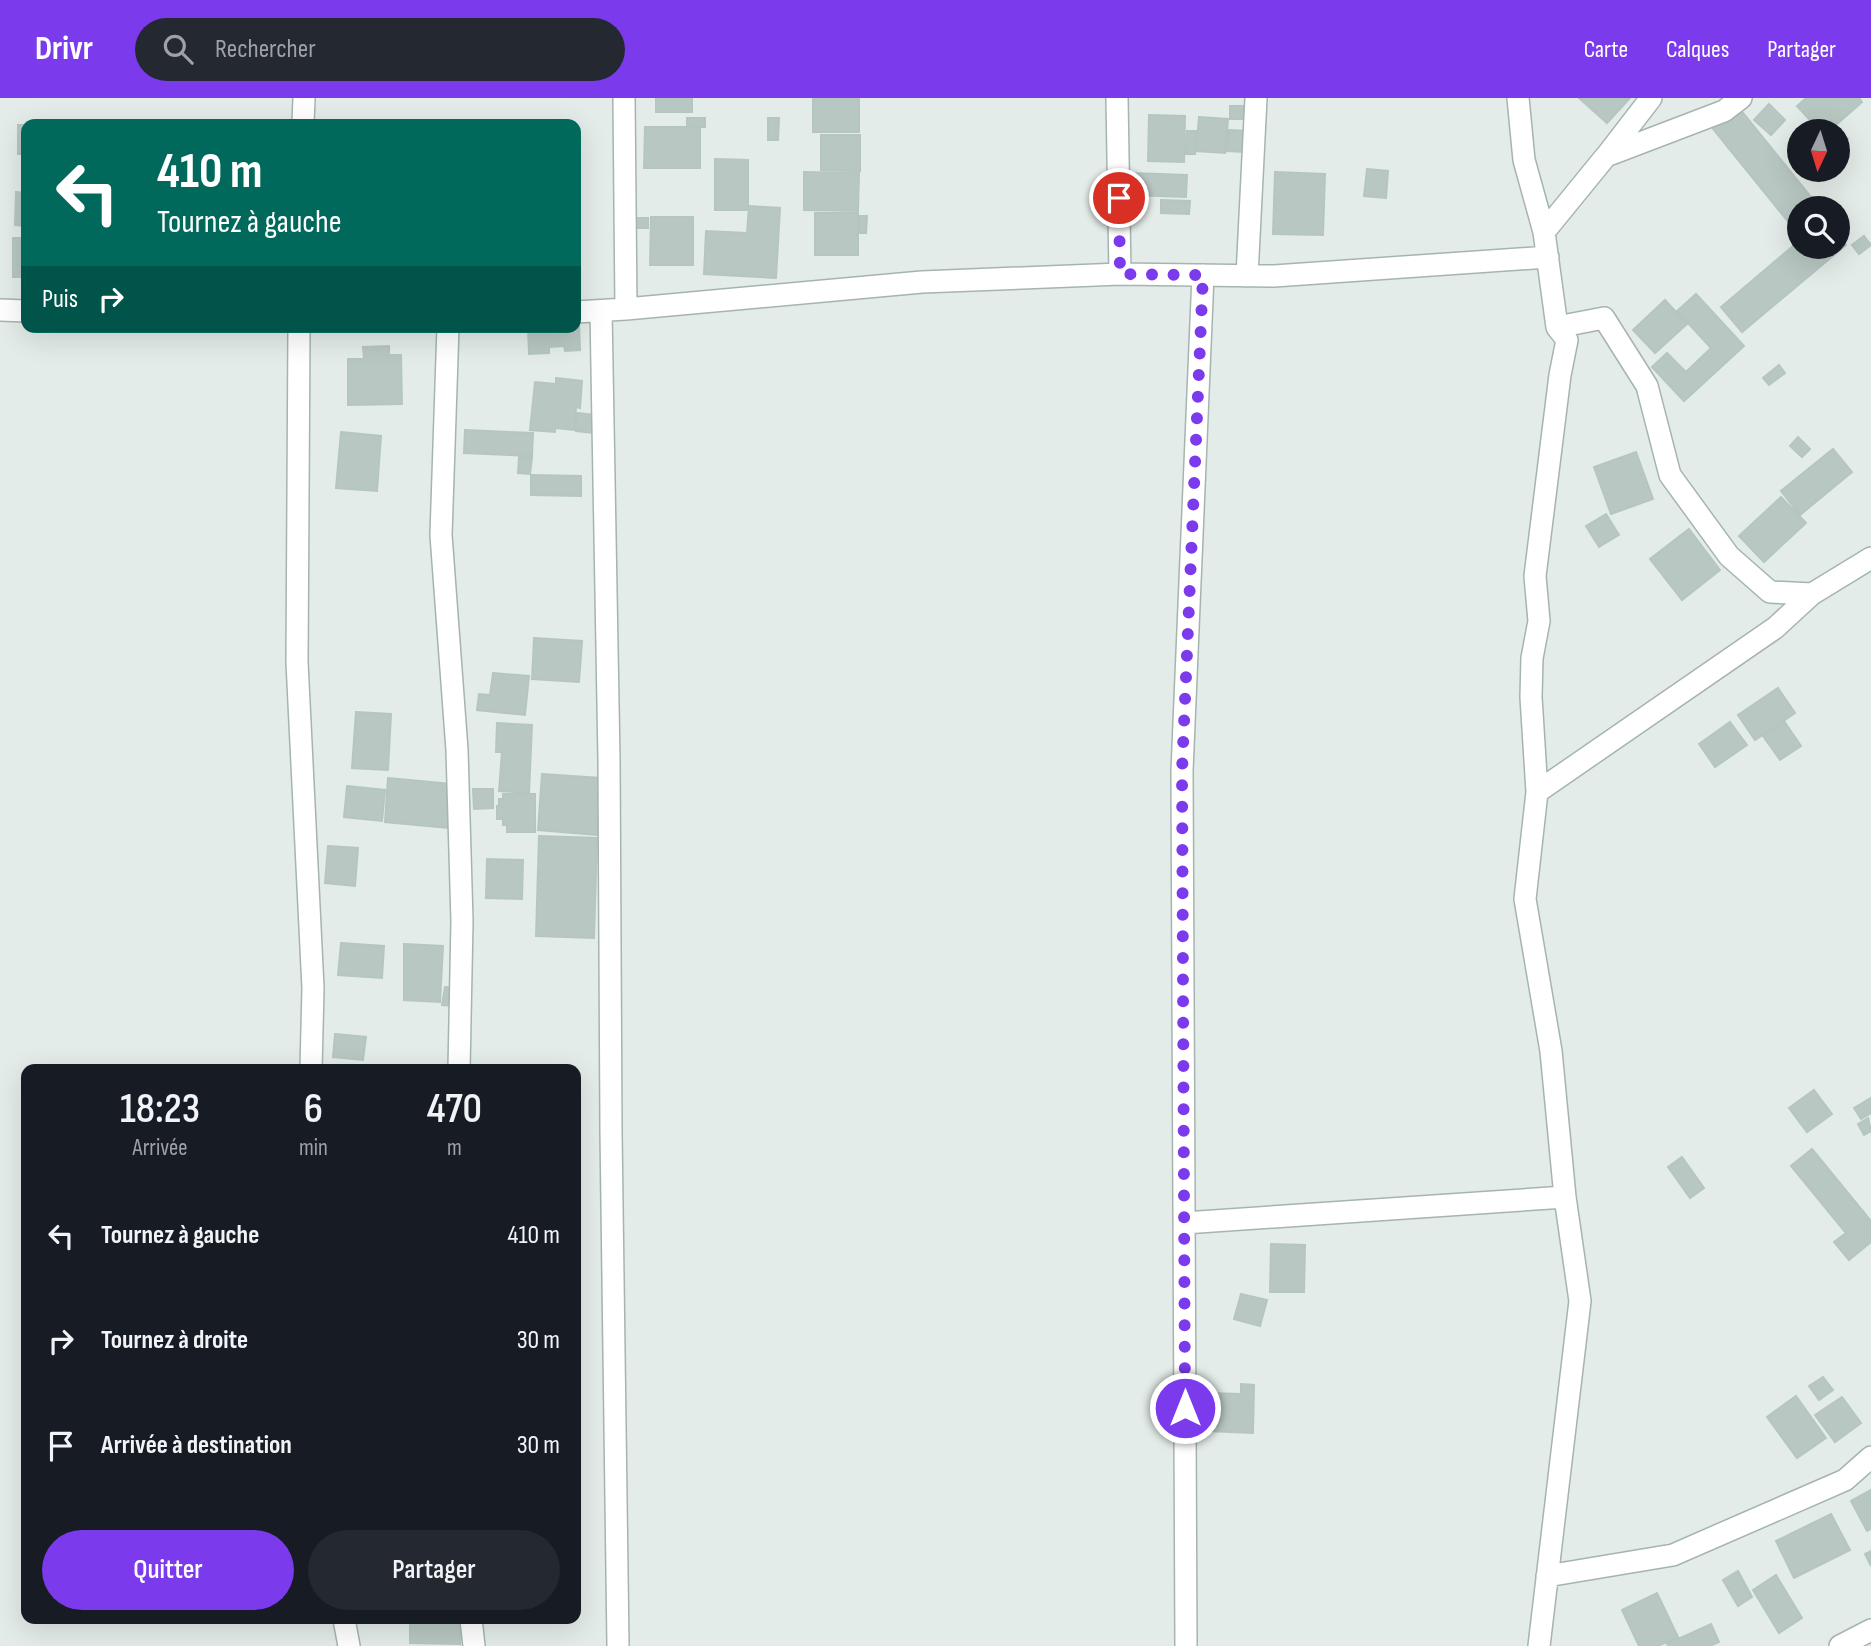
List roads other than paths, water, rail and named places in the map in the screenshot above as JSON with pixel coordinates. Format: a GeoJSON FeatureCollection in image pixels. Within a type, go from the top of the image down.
{"type":"FeatureCollection","features":[{"type":"Feature","properties":{"kind":"street"},"geometry":{"type":"LineString","coordinates":[[303,119],[304,98]]}},
{"type":"Feature","properties":{"kind":"street"},"geometry":{"type":"LineString","coordinates":[[624,98],[626,309]]}},
{"type":"Feature","properties":{"kind":"street"},"geometry":{"type":"LineString","coordinates":[[1117,98],[1120,274]]}},
{"type":"Feature","properties":{"kind":"street"},"geometry":{"type":"LineString","coordinates":[[1247,276],[1256,98]]}},
{"type":"Feature","properties":{"kind":"street"},"geometry":{"type":"LineString","coordinates":[[1518,98],[1524,160],[1544,232],[1557,327],[1567,340],[1535,576],[1539,621],[1532,658],[1531,697],[1537,792],[1525,900],[1551,1051],[1565,1196],[1580,1301],[1539,1646]]}},
{"type":"Feature","properties":{"kind":"street"},"geometry":{"type":"LineString","coordinates":[[1544,232],[1651,98]]}},
{"type":"Feature","properties":{"kind":"street"},"geometry":{"type":"LineString","coordinates":[[1606,156],[1724,111],[1741,98]]}},
{"type":"Feature","properties":{"kind":"street"},"geometry":{"type":"LineString","coordinates":[[581,312],[922,282],[1120,274],[1274,276],[1548,257]]}},
{"type":"Feature","properties":{"kind":"street"},"geometry":{"type":"LineString","coordinates":[[1186,1646],[1182,771],[1203,275]]}},
{"type":"Feature","properties":{"kind":"street"},"geometry":{"type":"LineString","coordinates":[[0,310],[21,310]]}},
{"type":"Feature","properties":{"kind":"street"},"geometry":{"type":"LineString","coordinates":[[601,311],[609,774],[618,1646]]}},
{"type":"Feature","properties":{"kind":"street"},"geometry":{"type":"LineString","coordinates":[[1557,327],[1604,318],[1647,386],[1670,475],[1729,556],[1770,592],[1812,594]]}},
{"type":"Feature","properties":{"kind":"street"},"geometry":{"type":"LineString","coordinates":[[299,333],[297,662],[313,988],[311,1064]]}},
{"type":"Feature","properties":{"kind":"street"},"geometry":{"type":"LineString","coordinates":[[448,333],[441,535],[457,750],[462,920],[459,1064]]}},
{"type":"Feature","properties":{"kind":"street"},"geometry":{"type":"LineString","coordinates":[[1537,792],[1775,628],[1812,594],[1871,558]]}},
{"type":"Feature","properties":{"kind":"street"},"geometry":{"type":"LineString","coordinates":[[1184,1223],[1565,1196]]}},
{"type":"Feature","properties":{"kind":"street"},"geometry":{"type":"LineString","coordinates":[[1547,1576],[1673,1555],[1845,1480],[1871,1457]]}},
{"type":"Feature","properties":{"kind":"street"},"geometry":{"type":"LineString","coordinates":[[345,1624],[349,1646]]}},
{"type":"Feature","properties":{"kind":"street"},"geometry":{"type":"LineString","coordinates":[[472,1624],[474,1646]]}},
{"type":"Feature","properties":{"kind":"street"},"geometry":{"type":"LineString","coordinates":[[1840,1646],[1871,1630]]}}]}
